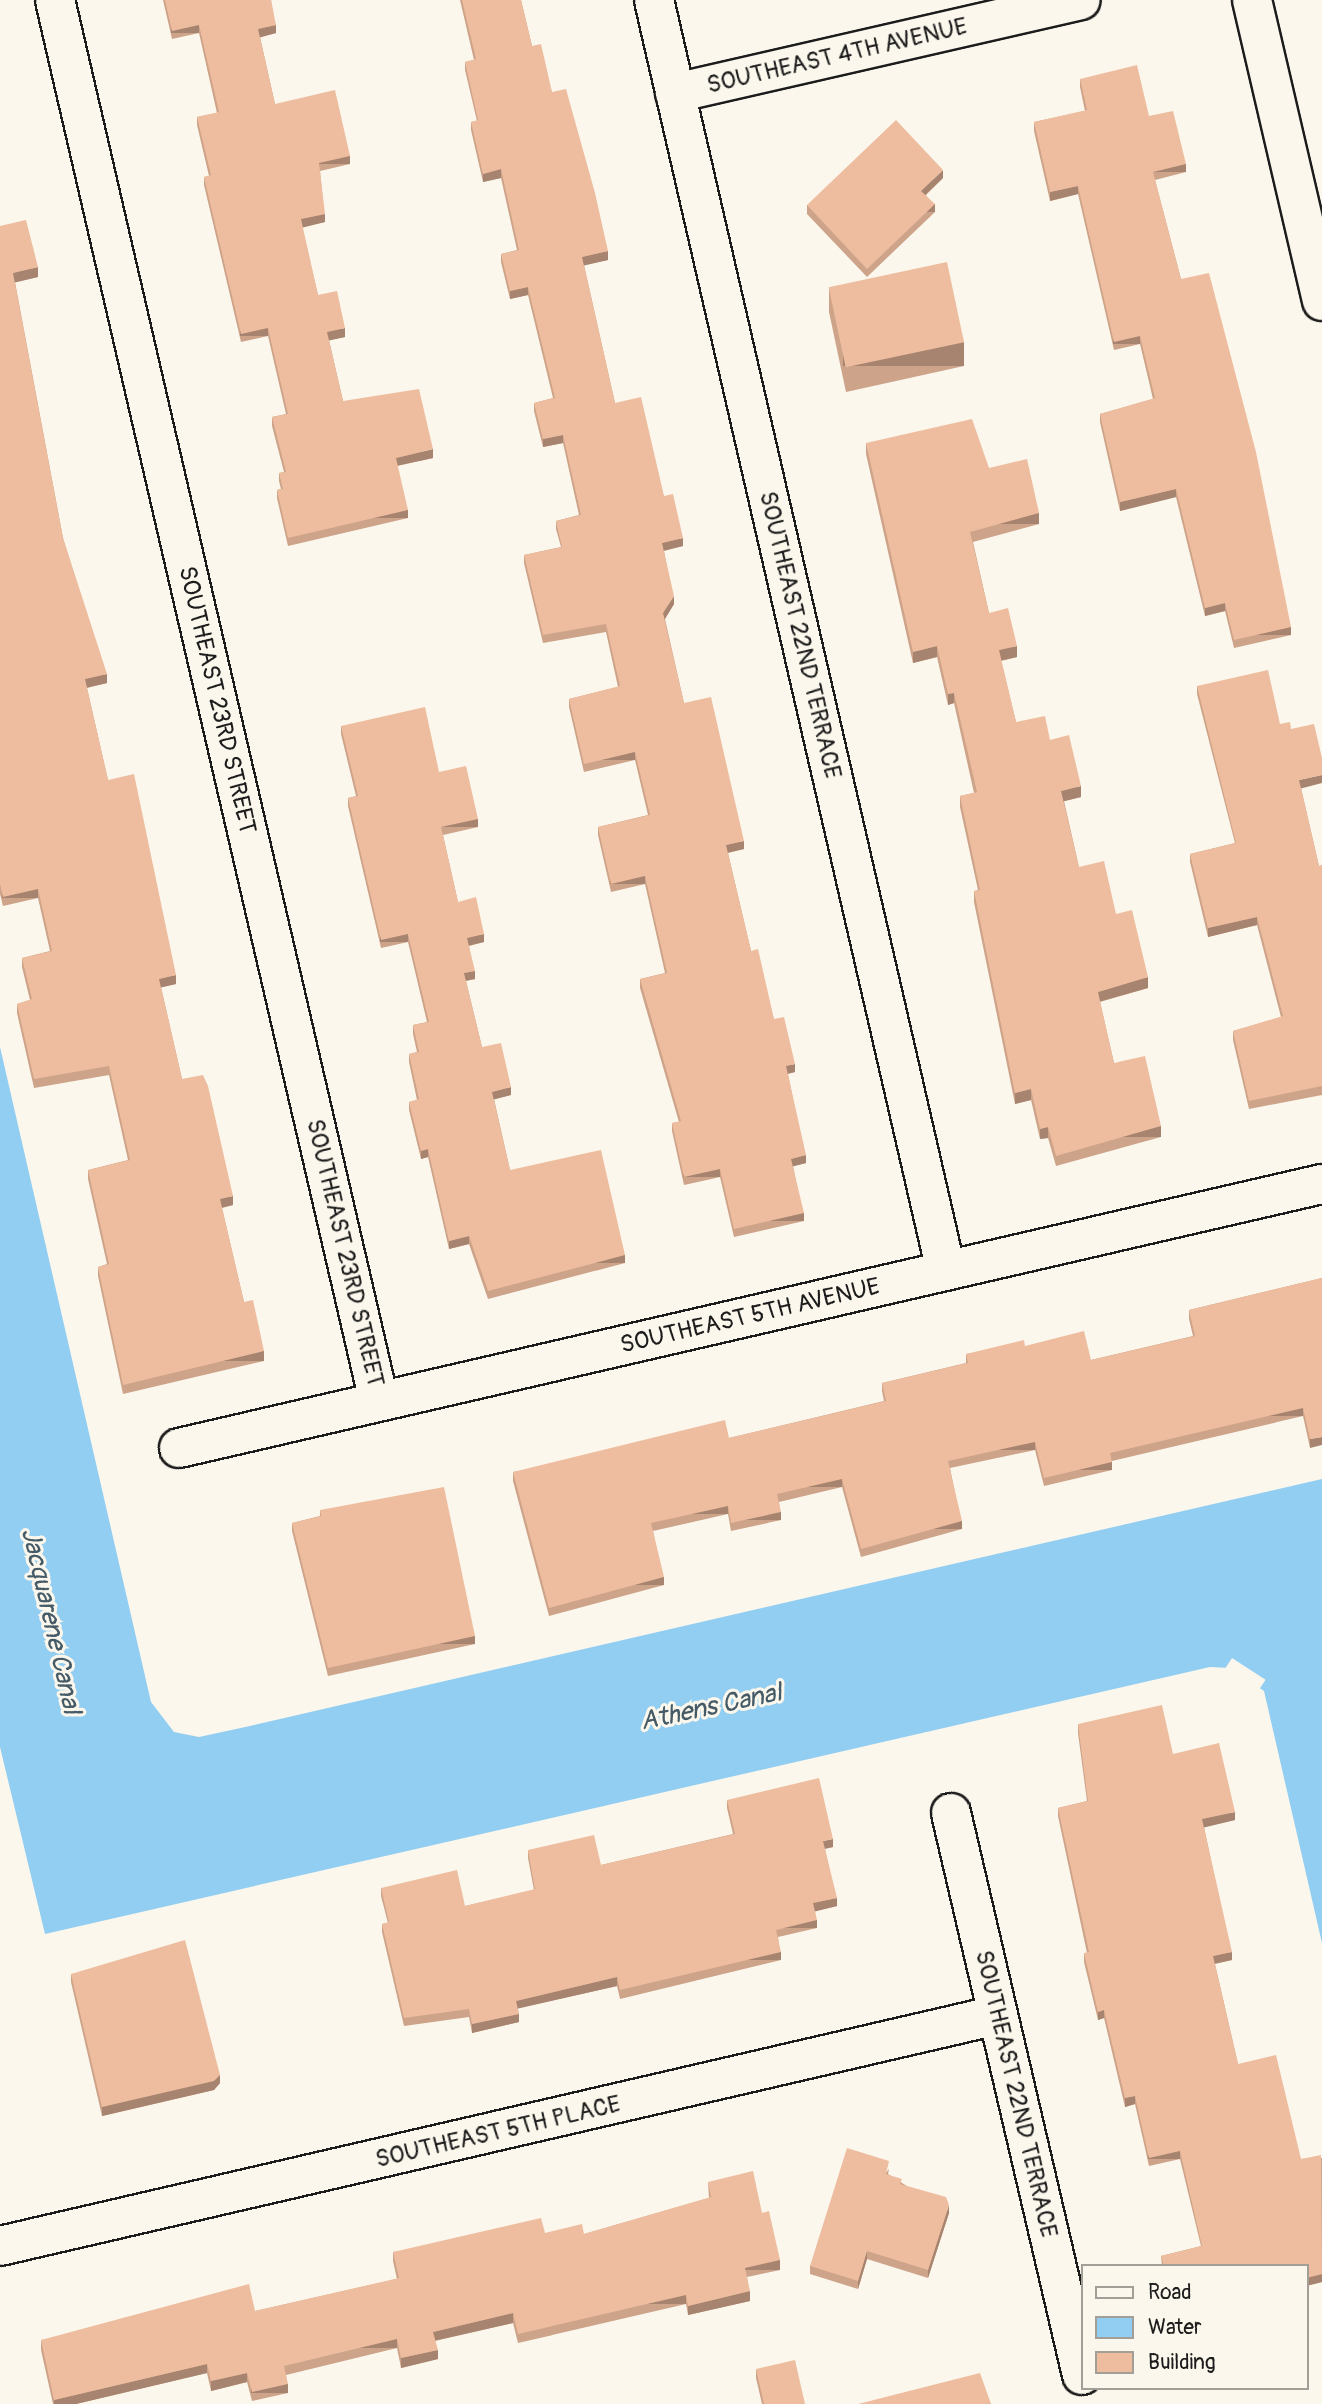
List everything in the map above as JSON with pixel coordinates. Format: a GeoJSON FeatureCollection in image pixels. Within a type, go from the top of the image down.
{"type":"FeatureCollection","features":[{"type":"Feature","properties":{"kind":"street","name":"SOUTHEAST 23RD STREET"},"geometry":{"type":"LineString","coordinates":[[55,0],[379,1401]]}},
{"type":"Feature","properties":{"kind":"street","name":"SOUTHEAST 22ND TERRACE"},"geometry":{"type":"LineString","coordinates":[[654,0],[946,1270]]}},
{"type":"Feature","properties":{"kind":"street","name":"SOUTHEAST 4TH AVENUE"},"geometry":{"type":"LineString","coordinates":[[675,93],[1080,0]]}},
{"type":"Feature","properties":{"kind":"street"},"geometry":{"type":"LineString","coordinates":[[1252,0],[1322,301]]}},
{"type":"Feature","properties":{"kind":"street","name":"SOUTHEAST 5TH AVENUE"},"geometry":{"type":"LineString","coordinates":[[179,1448],[1322,1184]]}},
{"type":"Feature","properties":{"kind":"street","name":"SOUTHEAST 22ND TERRACE"},"geometry":{"type":"LineString","coordinates":[[951,1813],[1080,2367]]}},
{"type":"Feature","properties":{"kind":"street","name":"SOUTHEAST 5TH PLACE"},"geometry":{"type":"LineString","coordinates":[[0,2246],[997,2015]]}},
{"type":"Feature","properties":{"kind":"water"},"geometry":{"type":"Polygon","coordinates":[[[0,1047],[151,1702],[174,1732],[199,1737],[250,1726],[1322,1479],[1322,1943],[1264,1691],[1230,1668],[1210,1667],[45,1934],[0,1747],[0,1047]]]}},
{"type":"Feature","properties":{"kind":"pier"},"geometry":{"type":"Polygon","coordinates":[[[1232,1658],[1266,1680],[1257,1692],[1224,1671],[1232,1658]]]}},
{"type":"Feature","properties":{"kind":"building"},"geometry":{"type":"Polygon","coordinates":[[[165,0],[271,0],[276,25],[258,29],[275,104],[335,90],[350,156],[319,163],[325,214],[301,219],[318,295],[337,291],[345,328],[327,332],[343,401],[419,389],[433,449],[396,458],[408,510],[288,538],[277,490],[283,489],[279,473],[286,472],[272,417],[288,414],[268,328],[241,334],[204,177],[211,175],[197,117],[219,112],[199,25],[172,31],[165,0]]]}},
{"type":"Feature","properties":{"kind":"building"},"geometry":{"type":"Polygon","coordinates":[[[462,0],[521,0],[532,46],[541,44],[552,92],[566,89],[608,251],[582,257],[615,403],[641,397],[664,496],[673,494],[683,538],[662,543],[674,596],[663,613],[684,703],[711,697],[744,841],[726,845],[751,951],[758,949],[774,1019],[784,1017],[795,1064],[786,1066],[806,1155],[791,1159],[804,1213],[734,1229],[720,1169],[684,1177],[672,1123],[681,1121],[640,979],[667,973],[645,876],[611,884],[598,827],[650,815],[635,752],[584,764],[569,699],[620,686],[606,624],[543,635],[524,555],[562,547],[556,521],[581,515],[563,435],[543,439],[534,403],[555,398],[528,287],[510,291],[501,254],[519,250],[501,169],[483,174],[471,122],[478,120],[465,62],[476,59],[462,0]]]}},
{"type":"Feature","properties":{"kind":"building"},"geometry":{"type":"Polygon","coordinates":[[[1137,65],[1149,116],[1173,111],[1186,164],[1153,172],[1181,279],[1209,273],[1256,452],[1291,627],[1234,640],[1225,603],[1205,608],[1176,489],[1120,502],[1100,414],[1155,398],[1140,336],[1114,342],[1078,186],[1050,192],[1034,122],[1087,110],[1080,79],[1137,65]]]}},
{"type":"Feature","properties":{"kind":"building"},"geometry":{"type":"Polygon","coordinates":[[[896,120],[943,170],[921,191],[935,204],[867,269],[807,205],[896,120]]]}},
{"type":"Feature","properties":{"kind":"building"},"geometry":{"type":"Polygon","coordinates":[[[26,220],[38,267],[13,273],[63,538],[107,674],[85,679],[108,780],[134,774],[176,975],[159,979],[182,1079],[203,1075],[208,1086],[233,1196],[220,1199],[244,1302],[253,1300],[264,1351],[123,1385],[98,1267],[109,1264],[88,1170],[130,1160],[109,1066],[34,1079],[17,1004],[32,999],[22,958],[52,951],[38,889],[3,897],[0,884],[0,226],[26,220]]]}},
{"type":"Feature","properties":{"kind":"building"},"geometry":{"type":"Polygon","coordinates":[[[947,262],[964,342],[846,367],[829,287],[947,262]]]}},
{"type":"Feature","properties":{"kind":"building"},"geometry":{"type":"Polygon","coordinates":[[[972,419],[989,468],[1027,459],[1039,513],[970,532],[989,613],[1008,608],[1017,646],[999,650],[1016,722],[1045,716],[1050,740],[1069,735],[1081,786],[1061,791],[1079,867],[1104,861],[1116,914],[1132,910],[1148,977],[1098,992],[1114,1063],[1145,1056],[1161,1126],[1056,1156],[1048,1127],[1040,1129],[1031,1089],[1015,1093],[974,891],[980,890],[960,796],[977,792],[954,693],[948,694],[937,646],[913,652],[866,443],[972,419]]]}},
{"type":"Feature","properties":{"kind":"building"},"geometry":{"type":"Polygon","coordinates":[[[1268,670],[1280,724],[1290,722],[1291,729],[1314,724],[1322,758],[1322,775],[1299,780],[1319,866],[1322,865],[1322,1086],[1249,1101],[1233,1031],[1283,1016],[1257,917],[1208,928],[1190,854],[1236,843],[1197,686],[1268,670]]]}},
{"type":"Feature","properties":{"kind":"building"},"geometry":{"type":"Polygon","coordinates":[[[425,707],[439,772],[466,766],[478,819],[441,827],[458,902],[476,897],[484,934],[467,938],[475,971],[464,973],[482,1047],[501,1043],[511,1087],[492,1092],[510,1170],[601,1150],[625,1255],[488,1291],[469,1236],[449,1241],[428,1149],[421,1151],[409,1102],[419,1099],[409,1054],[419,1052],[413,1025],[429,1022],[408,934],[381,940],[348,798],[358,796],[341,726],[425,707]]]}},
{"type":"Feature","properties":{"kind":"building"},"geometry":{"type":"Polygon","coordinates":[[[1322,1278],[1322,1437],[1310,1439],[1303,1408],[1110,1453],[1112,1462],[1044,1478],[1035,1442],[948,1461],[962,1521],[861,1549],[842,1479],[777,1494],[781,1512],[731,1523],[728,1506],[651,1523],[664,1577],[549,1608],[513,1472],[725,1420],[729,1438],[886,1401],[882,1383],[968,1363],[966,1354],[1024,1340],[1025,1346],[1084,1331],[1091,1360],[1195,1336],[1189,1310],[1322,1278]]]}},
{"type":"Feature","properties":{"kind":"building"},"geometry":{"type":"Polygon","coordinates":[[[444,1487],[475,1636],[328,1668],[292,1523],[321,1516],[320,1510],[444,1487]]]}},
{"type":"Feature","properties":{"kind":"building"},"geometry":{"type":"Polygon","coordinates":[[[1162,1705],[1173,1754],[1219,1743],[1235,1812],[1202,1819],[1232,1952],[1213,1956],[1238,2064],[1276,2055],[1301,2159],[1321,2155],[1322,2274],[1308,2278],[1308,2264],[1163,2264],[1161,2256],[1202,2246],[1180,2151],[1149,2158],[1135,2096],[1125,2098],[1104,2010],[1098,2012],[1084,1953],[1089,1952],[1058,1808],[1088,1801],[1078,1724],[1162,1705]]]}},
{"type":"Feature","properties":{"kind":"building"},"geometry":{"type":"Polygon","coordinates":[[[819,1778],[833,1839],[823,1841],[837,1898],[813,1903],[817,1920],[776,1930],[781,1952],[620,1990],[617,1977],[516,2001],[519,2014],[472,2024],[469,2009],[404,2018],[382,1924],[389,1922],[381,1888],[457,1870],[465,1906],[535,1889],[528,1850],[594,1835],[601,1865],[735,1834],[727,1800],[819,1778]]]}},
{"type":"Feature","properties":{"kind":"building"},"geometry":{"type":"Polygon","coordinates":[[[185,1940],[220,2075],[214,2081],[102,2107],[71,1974],[185,1940]]]}},
{"type":"Feature","properties":{"kind":"building"},"geometry":{"type":"Polygon","coordinates":[[[847,2148],[889,2161],[886,2174],[902,2179],[900,2184],[946,2197],[949,2205],[928,2270],[867,2251],[858,2281],[810,2266],[847,2148]]]}},
{"type":"Feature","properties":{"kind":"building"},"geometry":{"type":"Polygon","coordinates":[[[753,2171],[762,2213],[769,2211],[780,2260],[745,2268],[750,2291],[688,2306],[686,2295],[518,2334],[513,2313],[433,2332],[438,2350],[401,2358],[397,2339],[284,2366],[288,2384],[252,2392],[247,2373],[211,2381],[207,2364],[54,2400],[41,2340],[249,2284],[255,2311],[399,2278],[393,2252],[541,2218],[545,2233],[582,2224],[584,2234],[711,2197],[708,2182],[753,2171]]]}},
{"type":"Feature","properties":{"kind":"building"},"geometry":{"type":"Polygon","coordinates":[[[795,2360],[805,2404],[764,2404],[756,2369],[795,2360]]]}},
{"type":"Feature","properties":{"kind":"building"},"geometry":{"type":"Polygon","coordinates":[[[980,2373],[991,2404],[858,2404],[980,2373]]]}},
{"type":"Feature","properties":{"kind":"water label","name":"Jacquarene Canal"},"geometry":{"type":"Point","coordinates":[50,1621]}},
{"type":"Feature","properties":{"kind":"water label","name":"Athens Canal"},"geometry":{"type":"Point","coordinates":[711,1708]}}]}
